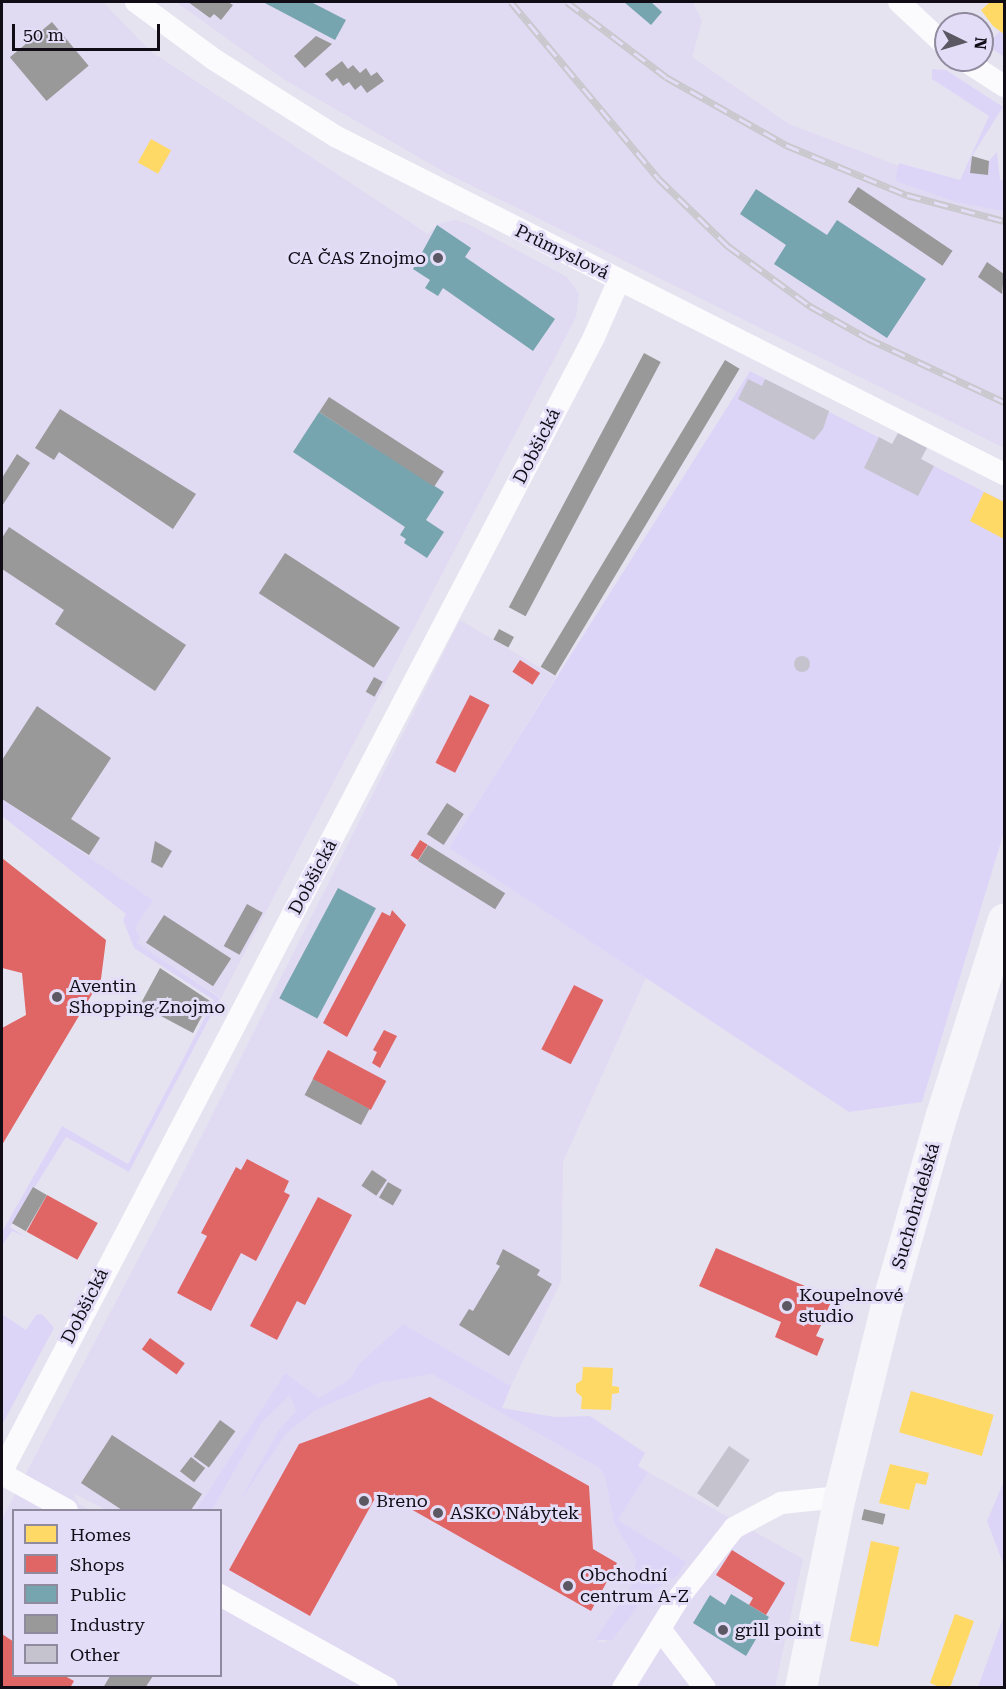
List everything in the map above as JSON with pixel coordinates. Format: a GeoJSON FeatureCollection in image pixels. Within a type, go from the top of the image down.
{"type":"FeatureCollection","features":[{"type":"Feature","properties":{"kind":"main road","name":"Suchohrdelská"},"geometry":{"type":"LineString","coordinates":[[801,1688],[840,1497],[886,1310],[932,1149],[1005,920]]}},
{"type":"Feature","properties":{"kind":"street","name":"Průmyslová"},"geometry":{"type":"LineString","coordinates":[[136,2],[215,60],[337,137],[1005,474]]}},
{"type":"Feature","properties":{"kind":"street"},"geometry":{"type":"LineString","coordinates":[[899,2],[934,35]]}},
{"type":"Feature","properties":{"kind":"street"},"geometry":{"type":"LineString","coordinates":[[983,72],[1005,86]]}},
{"type":"Feature","properties":{"kind":"street","name":"Dobšická"},"geometry":{"type":"LineString","coordinates":[[66,1509],[2,1473],[594,337],[619,280]]}},
{"type":"Feature","properties":{"kind":"street"},"geometry":{"type":"LineString","coordinates":[[623,1688],[680,1596],[734,1528],[781,1503],[840,1497]]}},
{"type":"Feature","properties":{"kind":"street"},"geometry":{"type":"LineString","coordinates":[[222,1596],[387,1688]]}},
{"type":"Feature","properties":{"kind":"street"},"geometry":{"type":"LineString","coordinates":[[660,1629],[705,1688]]}},
{"type":"Feature","properties":{"kind":"shaded area"},"geometry":{"type":"Polygon","coordinates":[[[2,2],[103,2],[150,51],[428,234],[438,224],[454,220],[466,223],[567,277],[579,294],[576,317],[219,1002],[220,997],[136,943],[135,928],[153,900],[2,799],[2,2]]]}},
{"type":"Feature","properties":{"kind":"shaded area"},"geometry":{"type":"Polygon","coordinates":[[[176,2],[693,2],[702,21],[692,57],[789,124],[1004,206],[1004,448],[446,173],[285,80],[176,2]]]}},
{"type":"Feature","properties":{"kind":"shaded area"},"geometry":{"type":"Polygon","coordinates":[[[1001,30],[1004,34],[1004,57],[994,50],[994,38],[1001,30]]]}},
{"type":"Feature","properties":{"kind":"shaded area"},"geometry":{"type":"Polygon","coordinates":[[[932,69],[934,72],[949,72],[1003,107],[972,156],[970,172],[988,174],[989,161],[997,152],[1000,180],[1004,180],[1004,211],[957,202],[895,181],[899,163],[960,180],[989,116],[932,79],[932,69]]]}},
{"type":"Feature","properties":{"kind":"shaded area"},"geometry":{"type":"Polygon","coordinates":[[[750,371],[1004,502],[1004,832],[922,1102],[849,1112],[449,848],[750,371]]]}},
{"type":"Feature","properties":{"kind":"shaded area"},"geometry":{"type":"Polygon","coordinates":[[[460,620],[556,677],[449,848],[646,978],[563,1162],[561,1281],[511,1386],[403,1324],[359,1364],[350,1379],[319,1398],[285,1373],[197,1509],[104,1509],[73,1493],[79,1504],[88,1509],[12,1509],[12,1677],[222,1677],[222,1509],[213,1509],[263,1421],[290,1394],[296,1411],[278,1431],[238,1504],[287,1433],[316,1410],[379,1383],[432,1374],[598,1467],[605,1476],[614,1523],[636,1560],[631,1586],[598,1642],[606,1642],[646,1595],[677,1576],[686,1562],[618,1520],[648,1472],[803,1559],[775,1687],[2,1688],[2,1519],[177,1185],[460,620]]]}},
{"type":"Feature","properties":{"kind":"shaded area"},"geometry":{"type":"Polygon","coordinates":[[[2,799],[153,900],[135,928],[140,938],[137,943],[220,998],[129,1172],[66,1137],[10,1227],[26,1237],[12,1231],[2,1246],[2,1232],[62,1126],[128,1164],[214,1000],[134,948],[123,920],[126,914],[2,816],[2,799]]]}},
{"type":"Feature","properties":{"kind":"shaded area"},"geometry":{"type":"Polygon","coordinates":[[[2,1314],[26,1330],[36,1315],[42,1314],[54,1328],[2,1425],[2,1314]]]}},
{"type":"Feature","properties":{"kind":"shaded area"},"geometry":{"type":"Polygon","coordinates":[[[403,1324],[511,1386],[502,1408],[555,1417],[590,1416],[645,1453],[638,1466],[648,1472],[618,1520],[686,1562],[677,1576],[646,1595],[612,1640],[595,1640],[631,1586],[636,1560],[614,1523],[605,1476],[598,1467],[432,1374],[379,1383],[316,1410],[287,1433],[238,1504],[278,1431],[296,1411],[290,1395],[263,1421],[213,1509],[197,1509],[285,1373],[319,1398],[350,1379],[359,1364],[403,1324]]]}},
{"type":"Feature","properties":{"kind":"shaded area"},"geometry":{"type":"Polygon","coordinates":[[[1004,1481],[1004,1566],[987,1521],[1004,1481]]]}},
{"type":"Feature","properties":{"kind":"shaded area"},"geometry":{"type":"Polygon","coordinates":[[[1004,1615],[1004,1687],[978,1687],[1004,1615]]]}},
{"type":"Feature","properties":{"kind":"building: Homes"},"geometry":{"type":"Polygon","coordinates":[[[990,2],[1004,2],[1004,34],[994,27],[994,12],[981,10],[990,2]]]}},
{"type":"Feature","properties":{"kind":"building: Homes"},"geometry":{"type":"Polygon","coordinates":[[[151,139],[171,150],[158,174],[138,163],[151,139]]]}},
{"type":"Feature","properties":{"kind":"building: Homes"},"geometry":{"type":"Polygon","coordinates":[[[984,492],[1004,502],[1004,539],[970,521],[984,492]]]}},
{"type":"Feature","properties":{"kind":"building: Homes"},"geometry":{"type":"Polygon","coordinates":[[[583,1367],[613,1368],[612,1386],[619,1387],[619,1393],[612,1394],[611,1410],[581,1409],[582,1397],[576,1392],[576,1384],[582,1380],[583,1367]]]}},
{"type":"Feature","properties":{"kind":"building: Homes"},"geometry":{"type":"Polygon","coordinates":[[[911,1391],[994,1415],[982,1456],[899,1432],[911,1391]]]}},
{"type":"Feature","properties":{"kind":"building: Homes"},"geometry":{"type":"Polygon","coordinates":[[[890,1464],[929,1473],[926,1485],[916,1483],[909,1510],[879,1503],[890,1464]]]}},
{"type":"Feature","properties":{"kind":"building: Homes"},"geometry":{"type":"Polygon","coordinates":[[[871,1541],[899,1547],[878,1647],[850,1641],[871,1541]]]}},
{"type":"Feature","properties":{"kind":"building: Homes"},"geometry":{"type":"Polygon","coordinates":[[[955,1614],[974,1621],[950,1688],[942,1688],[930,1683],[955,1614]]]}},
{"type":"Feature","properties":{"kind":"building: Shops"},"geometry":{"type":"Polygon","coordinates":[[[520,660],[540,673],[533,685],[512,672],[520,660]]]}},
{"type":"Feature","properties":{"kind":"building: Shops"},"geometry":{"type":"Polygon","coordinates":[[[470,695],[490,705],[455,773],[435,763],[470,695]]]}},
{"type":"Feature","properties":{"kind":"building: Shops"},"geometry":{"type":"Polygon","coordinates":[[[420,840],[428,845],[418,860],[410,855],[420,840]]]}},
{"type":"Feature","properties":{"kind":"building: Shops","name":"Aventin Shopping Znojmo"},"geometry":{"type":"Polygon","coordinates":[[[2,858],[106,940],[101,979],[2,1145],[2,1028],[26,1015],[22,973],[2,968],[2,858]]]}},
{"type":"Feature","properties":{"kind":"building: Shops"},"geometry":{"type":"Polygon","coordinates":[[[392,910],[406,925],[347,1037],[323,1023],[382,912],[390,916],[392,910]]]}},
{"type":"Feature","properties":{"kind":"building: Shops"},"geometry":{"type":"Polygon","coordinates":[[[574,985],[603,1000],[571,1064],[541,1049],[574,985]]]}},
{"type":"Feature","properties":{"kind":"building: Shops"},"geometry":{"type":"Polygon","coordinates":[[[384,1030],[397,1036],[380,1068],[372,1063],[377,1052],[373,1050],[384,1030]]]}},
{"type":"Feature","properties":{"kind":"building: Shops"},"geometry":{"type":"Polygon","coordinates":[[[328,1050],[386,1081],[371,1110],[313,1079],[328,1050]]]}},
{"type":"Feature","properties":{"kind":"building: Shops"},"geometry":{"type":"Polygon","coordinates":[[[247,1159],[289,1181],[284,1192],[290,1195],[256,1261],[241,1253],[211,1311],[177,1293],[207,1236],[201,1233],[236,1167],[241,1170],[247,1159]]]}},
{"type":"Feature","properties":{"kind":"building: Shops"},"geometry":{"type":"Polygon","coordinates":[[[47,1195],[98,1223],[77,1260],[27,1232],[47,1195]]]}},
{"type":"Feature","properties":{"kind":"building: Shops"},"geometry":{"type":"Polygon","coordinates":[[[318,1197],[352,1215],[305,1305],[297,1301],[277,1340],[250,1326],[318,1197]]]}},
{"type":"Feature","properties":{"kind":"building: Shops","name":"Koupelnové studio"},"geometry":{"type":"Polygon","coordinates":[[[716,1248],[833,1298],[826,1313],[832,1316],[829,1324],[823,1321],[816,1336],[824,1339],[817,1356],[775,1337],[781,1322],[699,1286],[716,1248]]]}},
{"type":"Feature","properties":{"kind":"building: Shops"},"geometry":{"type":"Polygon","coordinates":[[[150,1338],[185,1363],[177,1375],[142,1349],[150,1338]]]}},
{"type":"Feature","properties":{"kind":"building: Shops"},"geometry":{"type":"Polygon","coordinates":[[[430,1397],[589,1486],[593,1549],[617,1563],[591,1611],[379,1491],[310,1616],[229,1570],[299,1444],[430,1397]]]}},
{"type":"Feature","properties":{"kind":"building: Shops"},"geometry":{"type":"Polygon","coordinates":[[[732,1550],[785,1583],[766,1615],[749,1605],[753,1598],[716,1575],[732,1550]]]}},
{"type":"Feature","properties":{"kind":"building: Shops"},"geometry":{"type":"Polygon","coordinates":[[[2,1634],[12,1641],[12,1677],[67,1677],[74,1681],[70,1688],[2,1688],[2,1634]]]}},
{"type":"Feature","properties":{"kind":"building: Public"},"geometry":{"type":"Polygon","coordinates":[[[263,2],[311,2],[346,20],[335,40],[263,2]]]}},
{"type":"Feature","properties":{"kind":"building: Public"},"geometry":{"type":"Polygon","coordinates":[[[624,2],[651,2],[662,12],[651,25],[624,2]]]}},
{"type":"Feature","properties":{"kind":"building: Public"},"geometry":{"type":"Polygon","coordinates":[[[756,189],[827,235],[837,220],[926,279],[887,338],[774,264],[786,245],[740,214],[756,189]]]}},
{"type":"Feature","properties":{"kind":"building: Public"},"geometry":{"type":"Polygon","coordinates":[[[437,225],[471,248],[465,257],[555,319],[533,351],[443,288],[438,296],[425,288],[430,280],[413,269],[437,225]]]}},
{"type":"Feature","properties":{"kind":"building: Public"},"geometry":{"type":"Polygon","coordinates":[[[319,412],[444,492],[426,520],[444,532],[427,558],[404,543],[406,539],[400,535],[405,527],[293,452],[319,412]]]}},
{"type":"Feature","properties":{"kind":"building: Public"},"geometry":{"type":"Polygon","coordinates":[[[338,888],[376,908],[317,1019],[279,998],[338,888]]]}},
{"type":"Feature","properties":{"kind":"building: Public"},"geometry":{"type":"Polygon","coordinates":[[[731,1594],[769,1617],[746,1656],[693,1623],[710,1595],[725,1605],[731,1594]]]}},
{"type":"Feature","properties":{"kind":"building: Industry"},"geometry":{"type":"Polygon","coordinates":[[[188,2],[228,2],[233,5],[221,20],[214,14],[210,18],[188,2]]]}},
{"type":"Feature","properties":{"kind":"building: Industry"},"geometry":{"type":"Polygon","coordinates":[[[52,22],[89,66],[47,101],[10,57],[52,22]]]}},
{"type":"Feature","properties":{"kind":"building: Industry"},"geometry":{"type":"Polygon","coordinates":[[[316,36],[332,44],[305,68],[294,56],[316,36]]]}},
{"type":"Feature","properties":{"kind":"building: Industry"},"geometry":{"type":"Polygon","coordinates":[[[342,61],[348,69],[353,65],[360,73],[366,68],[371,76],[377,72],[384,81],[367,93],[361,85],[355,90],[349,82],[343,86],[337,78],[332,82],[325,74],[342,61]]]}},
{"type":"Feature","properties":{"kind":"building: Industry"},"geometry":{"type":"Polygon","coordinates":[[[972,156],[989,161],[988,175],[970,173],[972,156]]]}},
{"type":"Feature","properties":{"kind":"building: Industry"},"geometry":{"type":"Polygon","coordinates":[[[858,187],[953,251],[942,266],[848,202],[858,187]]]}},
{"type":"Feature","properties":{"kind":"building: Industry"},"geometry":{"type":"Polygon","coordinates":[[[987,262],[1004,274],[1002,294],[978,277],[987,262]]]}},
{"type":"Feature","properties":{"kind":"building: Industry"},"geometry":{"type":"Polygon","coordinates":[[[644,353],[661,362],[526,616],[509,607],[644,353]]]}},
{"type":"Feature","properties":{"kind":"building: Industry"},"geometry":{"type":"Polygon","coordinates":[[[725,360],[740,369],[555,676],[541,667],[725,360]]]}},
{"type":"Feature","properties":{"kind":"building: Industry"},"geometry":{"type":"Polygon","coordinates":[[[329,397],[444,472],[434,487],[319,412],[329,397]]]}},
{"type":"Feature","properties":{"kind":"building: Industry"},"geometry":{"type":"Polygon","coordinates":[[[60,409],[196,494],[173,529],[59,452],[54,460],[35,448],[60,409]]]}},
{"type":"Feature","properties":{"kind":"building: Industry"},"geometry":{"type":"Polygon","coordinates":[[[17,454],[30,463],[2,506],[2,478],[17,454]]]}},
{"type":"Feature","properties":{"kind":"building: Industry"},"geometry":{"type":"Polygon","coordinates":[[[9,527],[186,645],[155,691],[55,624],[64,610],[2,569],[2,538],[9,527]]]}},
{"type":"Feature","properties":{"kind":"building: Industry"},"geometry":{"type":"Polygon","coordinates":[[[285,553],[400,628],[374,668],[259,593],[285,553]]]}},
{"type":"Feature","properties":{"kind":"building: Industry"},"geometry":{"type":"Polygon","coordinates":[[[499,629],[514,637],[508,648],[493,640],[499,629]]]}},
{"type":"Feature","properties":{"kind":"building: Industry"},"geometry":{"type":"Polygon","coordinates":[[[374,677],[383,682],[375,697],[366,692],[374,677]]]}},
{"type":"Feature","properties":{"kind":"building: Industry"},"geometry":{"type":"Polygon","coordinates":[[[37,706],[111,758],[71,819],[100,838],[89,855],[2,799],[2,760],[37,706]]]}},
{"type":"Feature","properties":{"kind":"building: Industry"},"geometry":{"type":"Polygon","coordinates":[[[447,803],[464,814],[444,845],[427,834],[447,803]]]}},
{"type":"Feature","properties":{"kind":"building: Industry"},"geometry":{"type":"Polygon","coordinates":[[[155,841],[172,851],[162,868],[151,862],[155,841]]]}},
{"type":"Feature","properties":{"kind":"building: Industry"},"geometry":{"type":"Polygon","coordinates":[[[428,845],[505,893],[495,909],[418,861],[428,845]]]}},
{"type":"Feature","properties":{"kind":"building: Industry"},"geometry":{"type":"Polygon","coordinates":[[[247,904],[263,913],[239,955],[224,946],[247,904]]]}},
{"type":"Feature","properties":{"kind":"building: Industry"},"geometry":{"type":"Polygon","coordinates":[[[164,915],[231,959],[213,986],[146,943],[164,915]]]}},
{"type":"Feature","properties":{"kind":"building: Industry"},"geometry":{"type":"Polygon","coordinates":[[[160,968],[210,1001],[193,1033],[140,1005],[160,968]]]}},
{"type":"Feature","properties":{"kind":"building: Industry"},"geometry":{"type":"Polygon","coordinates":[[[313,1079],[370,1109],[361,1125],[305,1095],[313,1079]]]}},
{"type":"Feature","properties":{"kind":"building: Industry"},"geometry":{"type":"Polygon","coordinates":[[[372,1170],[387,1180],[376,1196],[361,1186],[372,1170]]]}},
{"type":"Feature","properties":{"kind":"building: Industry"},"geometry":{"type":"Polygon","coordinates":[[[388,1182],[402,1190],[393,1206],[379,1198],[388,1182]]]}},
{"type":"Feature","properties":{"kind":"building: Industry"},"geometry":{"type":"Polygon","coordinates":[[[33,1187],[47,1195],[26,1231],[12,1223],[33,1187]]]}},
{"type":"Feature","properties":{"kind":"building: Industry"},"geometry":{"type":"Polygon","coordinates":[[[503,1249],[540,1270],[537,1275],[552,1284],[509,1356],[459,1325],[469,1309],[473,1311],[500,1266],[496,1264],[503,1249]]]}},
{"type":"Feature","properties":{"kind":"building: Industry"},"geometry":{"type":"Polygon","coordinates":[[[220,1420],[235,1431],[209,1468],[194,1456],[220,1420]]]}},
{"type":"Feature","properties":{"kind":"building: Industry"},"geometry":{"type":"Polygon","coordinates":[[[112,1435],[202,1494],[192,1509],[120,1509],[81,1483],[112,1435]]]}},
{"type":"Feature","properties":{"kind":"building: Industry"},"geometry":{"type":"Polygon","coordinates":[[[191,1457],[205,1468],[194,1482],[180,1471],[191,1457]]]}},
{"type":"Feature","properties":{"kind":"building: Industry"},"geometry":{"type":"Polygon","coordinates":[[[864,1509],[885,1514],[883,1525],[862,1520],[864,1509]]]}},
{"type":"Feature","properties":{"kind":"building: Industry"},"geometry":{"type":"Polygon","coordinates":[[[109,1677],[152,1677],[145,1688],[103,1688],[109,1677]]]}},
{"type":"Feature","properties":{"kind":"building: Other"},"geometry":{"type":"Polygon","coordinates":[[[748,379],[762,386],[765,379],[829,411],[823,429],[814,440],[738,399],[748,379]]]}},
{"type":"Feature","properties":{"kind":"building: Other"},"geometry":{"type":"Polygon","coordinates":[[[898,433],[927,448],[921,459],[934,466],[918,496],[864,468],[879,437],[892,444],[898,433]]]}},
{"type":"Feature","properties":{"kind":"building: Other"},"geometry":{"type":"Polygon","coordinates":[[[799,656],[805,656],[810,664],[808,670],[799,672],[794,667],[794,661],[799,656]]]}},
{"type":"Feature","properties":{"kind":"building: Other"},"geometry":{"type":"Polygon","coordinates":[[[729,1446],[750,1460],[718,1507],[697,1493],[729,1446]]]}},
{"type":"Feature","properties":{"kind":"railway"},"geometry":{"type":"LineString","coordinates":[[511,2],[658,178],[728,246],[810,306],[867,338],[1004,402]]}},
{"type":"Feature","properties":{"kind":"railway"},"geometry":{"type":"LineString","coordinates":[[567,2],[666,77],[786,145],[907,195],[1004,221]]}},
{"type":"Feature","properties":{"kind":"place","name":"CA ČAS Znojmo"},"geometry":{"type":"Point","coordinates":[438,258]}},
{"type":"Feature","properties":{"kind":"place","name":"Aventin Shopping Znojmo"},"geometry":{"type":"Point","coordinates":[57,997]}},
{"type":"Feature","properties":{"kind":"place","name":"Koupelnové studio"},"geometry":{"type":"Point","coordinates":[787,1306]}},
{"type":"Feature","properties":{"kind":"place","name":"Breno"},"geometry":{"type":"Point","coordinates":[364,1501]}},
{"type":"Feature","properties":{"kind":"place","name":"ASKO Nábytek"},"geometry":{"type":"Point","coordinates":[438,1513]}},
{"type":"Feature","properties":{"kind":"place","name":"Obchodní centrum A-Z"},"geometry":{"type":"Point","coordinates":[568,1586]}},
{"type":"Feature","properties":{"kind":"place","name":"grill point"},"geometry":{"type":"Point","coordinates":[723,1630]}}]}
